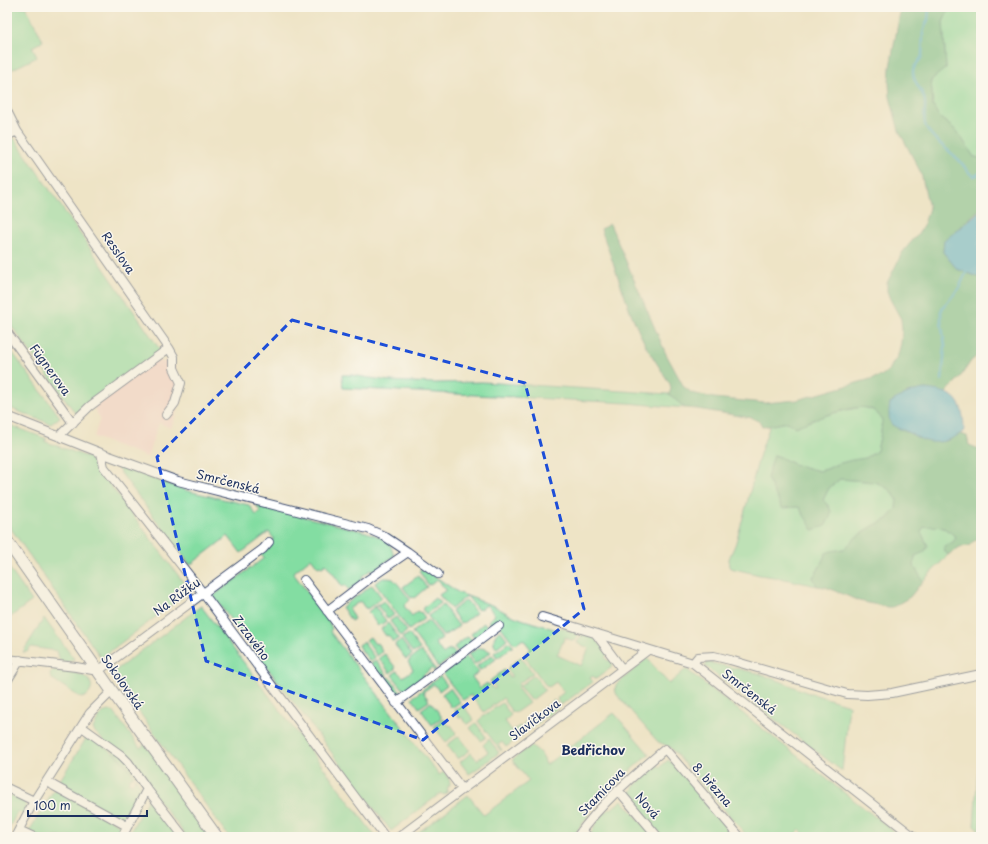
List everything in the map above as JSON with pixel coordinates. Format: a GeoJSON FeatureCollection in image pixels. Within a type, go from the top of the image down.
{"type":"FeatureCollection","features":[{"type":"Feature","properties":{"kind":"street","name":"Resslova"},"geometry":{"type":"LineString","coordinates":[[7,111],[17,131],[174,357],[174,368],[181,383],[175,403],[166,415]]}},
{"type":"Feature","properties":{"kind":"street"},"geometry":{"type":"LineString","coordinates":[[7,136],[17,131]]}},
{"type":"Feature","properties":{"kind":"street","name":"Fügnerova"},"geometry":{"type":"LineString","coordinates":[[7,332],[73,423]]}},
{"type":"Feature","properties":{"kind":"street"},"geometry":{"type":"LineString","coordinates":[[59,436],[90,406],[169,348]]}},
{"type":"Feature","properties":{"kind":"street","name":"Smrčenská"},"geometry":{"type":"LineString","coordinates":[[7,416],[178,481],[368,529],[384,536],[438,574]]}},
{"type":"Feature","properties":{"kind":"street","name":"Zrzavého"},"geometry":{"type":"LineString","coordinates":[[101,453],[104,467],[203,593],[385,837]]}},
{"type":"Feature","properties":{"kind":"street","name":"Sokolovská"},"geometry":{"type":"LineString","coordinates":[[7,541],[217,837]]}},
{"type":"Feature","properties":{"kind":"street","name":"Na Růžku"},"geometry":{"type":"LineString","coordinates":[[98,671],[263,549],[269,542]]}},
{"type":"Feature","properties":{"kind":"street"},"geometry":{"type":"LineString","coordinates":[[328,611],[369,579],[408,552]]}},
{"type":"Feature","properties":{"kind":"street"},"geometry":{"type":"LineString","coordinates":[[304,580],[462,789]]}},
{"type":"Feature","properties":{"kind":"street","name":"Smrčenská"},"geometry":{"type":"LineString","coordinates":[[542,618],[692,663],[914,837]]}},
{"type":"Feature","properties":{"kind":"street"},"geometry":{"type":"LineString","coordinates":[[396,703],[499,626]]}},
{"type":"Feature","properties":{"kind":"street"},"geometry":{"type":"LineString","coordinates":[[596,634],[622,669]]}},
{"type":"Feature","properties":{"kind":"street","name":"Slavíčkova"},"geometry":{"type":"LineString","coordinates":[[399,837],[648,650]]}},
{"type":"Feature","properties":{"kind":"street"},"geometry":{"type":"LineString","coordinates":[[692,663],[698,657],[714,656],[847,694],[867,695],[892,693],[981,674]]}},
{"type":"Feature","properties":{"kind":"street"},"geometry":{"type":"LineString","coordinates":[[7,659],[98,671]]}},
{"type":"Feature","properties":{"kind":"street"},"geometry":{"type":"LineString","coordinates":[[7,681],[20,660]]}},
{"type":"Feature","properties":{"kind":"street"},"geometry":{"type":"LineString","coordinates":[[34,837],[17,833],[34,801],[90,713],[112,691]]}},
{"type":"Feature","properties":{"kind":"street"},"geometry":{"type":"LineString","coordinates":[[82,727],[121,755],[128,762],[184,837]]}},
{"type":"Feature","properties":{"kind":"street","name":"Stamicova"},"geometry":{"type":"LineString","coordinates":[[577,837],[618,790],[665,749]]}},
{"type":"Feature","properties":{"kind":"street","name":"8. března"},"geometry":{"type":"LineString","coordinates":[[665,749],[740,837]]}},
{"type":"Feature","properties":{"kind":"street"},"geometry":{"type":"LineString","coordinates":[[47,781],[127,826]]}},
{"type":"Feature","properties":{"kind":"street"},"geometry":{"type":"LineString","coordinates":[[7,788],[34,801]]}},
{"type":"Feature","properties":{"kind":"street"},"geometry":{"type":"LineString","coordinates":[[124,836],[127,826],[147,789]]}},
{"type":"Feature","properties":{"kind":"street","name":"Nová"},"geometry":{"type":"LineString","coordinates":[[618,790],[658,837]]}},
{"type":"Feature","properties":{"kind":"street"},"geometry":{"type":"LineString","coordinates":[[582,830],[588,837]]}},
{"type":"Feature","properties":{"kind":"highlighted area"},"geometry":{"type":"Polygon","coordinates":[[[292,320],[525,383],[584,609],[423,740],[206,661],[157,457],[292,320]]]}},
{"type":"Feature","properties":{"kind":"shaded area"},"geometry":{"type":"Polygon","coordinates":[[[159,358],[162,363],[167,360],[173,362],[183,389],[171,428],[159,423],[147,457],[94,437],[100,418],[93,407],[159,358]]]}},
{"type":"Feature","properties":{"kind":"green space"},"geometry":{"type":"Polygon","coordinates":[[[7,7],[26,7],[43,41],[32,47],[37,57],[7,72],[7,7]]]}},
{"type":"Feature","properties":{"kind":"green space"},"geometry":{"type":"Polygon","coordinates":[[[901,7],[950,7],[943,22],[946,68],[931,80],[933,106],[939,117],[957,131],[974,157],[981,158],[981,208],[944,241],[943,252],[957,269],[981,278],[981,358],[977,356],[971,361],[961,376],[946,393],[925,389],[907,393],[890,403],[891,424],[917,437],[946,441],[960,434],[967,436],[969,445],[979,449],[981,455],[981,486],[978,490],[981,502],[981,537],[969,546],[960,547],[948,555],[944,546],[953,542],[956,537],[941,527],[924,527],[921,532],[928,546],[924,552],[915,556],[914,566],[923,581],[910,597],[893,607],[887,607],[859,601],[825,587],[817,586],[813,577],[826,553],[844,549],[855,538],[871,527],[887,519],[896,509],[897,499],[890,490],[878,483],[840,479],[829,488],[823,500],[829,507],[831,513],[825,526],[813,530],[799,507],[782,508],[767,478],[774,455],[793,464],[819,471],[837,464],[866,458],[877,451],[882,420],[879,415],[871,409],[855,408],[833,413],[795,427],[787,422],[762,426],[760,422],[752,418],[685,408],[669,394],[671,389],[670,384],[647,348],[639,332],[601,229],[610,224],[666,354],[684,387],[692,393],[714,398],[765,403],[797,400],[881,376],[890,369],[893,362],[897,359],[901,343],[902,330],[901,319],[887,291],[887,283],[902,253],[921,230],[929,208],[921,173],[899,131],[890,97],[890,67],[901,7]]]}},
{"type":"Feature","properties":{"kind":"green space"},"geometry":{"type":"Polygon","coordinates":[[[950,7],[981,7],[981,158],[974,157],[957,131],[939,117],[933,106],[931,80],[946,68],[943,22],[950,7]]]}},
{"type":"Feature","properties":{"kind":"green space"},"geometry":{"type":"Polygon","coordinates":[[[14,138],[161,351],[76,414],[7,320],[7,141],[14,138]]]}},
{"type":"Feature","properties":{"kind":"green space"},"geometry":{"type":"Polygon","coordinates":[[[7,345],[60,417],[51,424],[7,407],[7,345]]]}},
{"type":"Feature","properties":{"kind":"green space"},"geometry":{"type":"Polygon","coordinates":[[[342,375],[389,381],[434,383],[482,382],[669,394],[685,408],[627,403],[343,388],[342,375]]]}},
{"type":"Feature","properties":{"kind":"green space"},"geometry":{"type":"Polygon","coordinates":[[[861,407],[874,411],[883,420],[877,451],[866,458],[837,464],[819,471],[793,464],[775,455],[767,478],[782,508],[799,507],[805,517],[825,526],[831,512],[823,500],[829,488],[840,479],[878,483],[890,490],[897,499],[896,509],[887,519],[871,527],[855,538],[844,549],[826,553],[813,577],[817,586],[730,568],[729,559],[736,542],[759,456],[770,425],[787,422],[795,426],[829,414],[861,407]]]}},
{"type":"Feature","properties":{"kind":"green space"},"geometry":{"type":"Polygon","coordinates":[[[7,424],[47,439],[44,441],[90,458],[190,591],[101,658],[7,523],[7,424]]]}},
{"type":"Feature","properties":{"kind":"green space"},"geometry":{"type":"Polygon","coordinates":[[[114,464],[188,491],[249,505],[256,515],[261,512],[256,505],[366,532],[380,537],[390,544],[394,556],[373,571],[372,569],[361,577],[363,579],[349,590],[345,585],[343,587],[326,564],[322,567],[318,567],[311,558],[293,573],[328,619],[332,629],[330,631],[331,633],[439,775],[444,772],[447,775],[450,786],[448,786],[447,793],[443,795],[441,793],[391,831],[213,596],[264,558],[260,554],[274,539],[269,532],[241,553],[228,536],[190,565],[114,464]]]}},
{"type":"Feature","properties":{"kind":"green space"},"geometry":{"type":"Polygon","coordinates":[[[936,525],[948,530],[956,537],[953,542],[944,546],[948,555],[923,581],[914,566],[915,556],[924,552],[928,546],[921,532],[924,527],[936,525]]]}},
{"type":"Feature","properties":{"kind":"green space"},"geometry":{"type":"Polygon","coordinates":[[[7,565],[32,601],[9,618],[10,650],[7,649],[7,565]]]}},
{"type":"Feature","properties":{"kind":"green space"},"geometry":{"type":"Polygon","coordinates":[[[421,569],[433,575],[459,593],[494,606],[508,614],[557,630],[560,627],[579,633],[575,641],[565,637],[557,655],[581,666],[589,648],[577,643],[582,634],[593,636],[608,654],[605,657],[608,661],[611,659],[613,664],[612,667],[596,679],[593,676],[590,678],[593,682],[561,705],[557,698],[564,692],[556,682],[547,687],[524,655],[531,649],[523,639],[514,644],[498,623],[493,627],[488,621],[495,615],[487,605],[478,610],[467,596],[451,609],[439,595],[446,590],[438,580],[428,585],[419,571],[421,569]]]}},
{"type":"Feature","properties":{"kind":"green space"},"geometry":{"type":"Polygon","coordinates":[[[418,576],[427,587],[414,598],[411,598],[403,587],[418,576]]]}},
{"type":"Feature","properties":{"kind":"green space"},"geometry":{"type":"Polygon","coordinates":[[[383,578],[393,579],[402,589],[410,600],[404,606],[412,616],[418,611],[420,613],[421,612],[425,618],[409,630],[375,583],[383,578]]]}},
{"type":"Feature","properties":{"kind":"green space"},"geometry":{"type":"Polygon","coordinates":[[[372,585],[382,598],[367,609],[360,601],[349,609],[354,619],[351,621],[342,607],[372,585]]]}},
{"type":"Feature","properties":{"kind":"green space"},"geometry":{"type":"Polygon","coordinates":[[[435,598],[441,603],[426,614],[422,609],[435,598]]]}},
{"type":"Feature","properties":{"kind":"green space"},"geometry":{"type":"Polygon","coordinates":[[[466,600],[476,613],[463,623],[460,623],[452,611],[466,600]]]}},
{"type":"Feature","properties":{"kind":"green space"},"geometry":{"type":"Polygon","coordinates":[[[384,601],[394,615],[388,619],[377,605],[384,601]]]}},
{"type":"Feature","properties":{"kind":"green space"},"geometry":{"type":"Polygon","coordinates":[[[443,605],[459,626],[443,636],[428,616],[443,605]]]}},
{"type":"Feature","properties":{"kind":"green space"},"geometry":{"type":"Polygon","coordinates":[[[201,606],[376,837],[229,837],[112,673],[201,606]]]}},
{"type":"Feature","properties":{"kind":"green space"},"geometry":{"type":"Polygon","coordinates":[[[375,606],[386,621],[378,626],[368,612],[375,606]]]}},
{"type":"Feature","properties":{"kind":"green space"},"geometry":{"type":"Polygon","coordinates":[[[396,617],[407,631],[401,636],[390,621],[396,617]]]}},
{"type":"Feature","properties":{"kind":"green space"},"geometry":{"type":"Polygon","coordinates":[[[44,618],[74,659],[67,662],[60,661],[57,651],[31,647],[27,652],[23,652],[44,618]]]}},
{"type":"Feature","properties":{"kind":"green space"},"geometry":{"type":"Polygon","coordinates":[[[428,620],[442,638],[435,643],[443,654],[450,649],[451,651],[453,650],[456,655],[438,667],[412,632],[428,620]]]}},
{"type":"Feature","properties":{"kind":"green space"},"geometry":{"type":"Polygon","coordinates":[[[388,623],[399,638],[393,642],[381,629],[388,623]]]}},
{"type":"Feature","properties":{"kind":"green space"},"geometry":{"type":"Polygon","coordinates":[[[484,623],[490,629],[476,640],[471,634],[484,623]]]}},
{"type":"Feature","properties":{"kind":"green space"},"geometry":{"type":"Polygon","coordinates":[[[500,630],[507,639],[496,648],[494,638],[500,630]]]}},
{"type":"Feature","properties":{"kind":"green space"},"geometry":{"type":"Polygon","coordinates":[[[409,634],[420,649],[413,653],[402,638],[409,634]]]}},
{"type":"Feature","properties":{"kind":"green space"},"geometry":{"type":"Polygon","coordinates":[[[370,637],[382,650],[382,652],[377,656],[366,640],[370,637]]]}},
{"type":"Feature","properties":{"kind":"green space"},"geometry":{"type":"Polygon","coordinates":[[[469,637],[473,642],[459,653],[454,647],[469,637]]]}},
{"type":"Feature","properties":{"kind":"green space"},"geometry":{"type":"Polygon","coordinates":[[[401,640],[412,655],[406,659],[395,645],[401,640]]]}},
{"type":"Feature","properties":{"kind":"green space"},"geometry":{"type":"Polygon","coordinates":[[[363,642],[375,658],[370,662],[359,645],[363,642]]]}},
{"type":"Feature","properties":{"kind":"green space"},"geometry":{"type":"Polygon","coordinates":[[[509,642],[513,646],[497,657],[494,653],[509,642]]]}},
{"type":"Feature","properties":{"kind":"green space"},"geometry":{"type":"Polygon","coordinates":[[[479,648],[491,652],[475,664],[468,654],[479,648]]]}},
{"type":"Feature","properties":{"kind":"green space"},"geometry":{"type":"Polygon","coordinates":[[[421,651],[436,670],[434,671],[432,668],[422,676],[424,679],[407,692],[392,675],[397,671],[403,677],[413,670],[408,662],[421,651]]]}},
{"type":"Feature","properties":{"kind":"green space"},"geometry":{"type":"Polygon","coordinates":[[[385,654],[395,667],[395,669],[390,673],[379,658],[385,654]]]}},
{"type":"Feature","properties":{"kind":"green space"},"geometry":{"type":"Polygon","coordinates":[[[492,655],[496,659],[480,670],[477,666],[492,655]]]}},
{"type":"Feature","properties":{"kind":"green space"},"geometry":{"type":"Polygon","coordinates":[[[466,656],[479,672],[472,677],[480,688],[487,683],[494,689],[496,688],[490,681],[504,670],[510,677],[512,676],[507,670],[521,657],[533,673],[518,684],[520,686],[534,675],[545,690],[530,700],[519,686],[517,688],[529,703],[513,713],[503,698],[484,712],[471,695],[463,700],[443,674],[466,656]]]}},
{"type":"Feature","properties":{"kind":"green space"},"geometry":{"type":"Polygon","coordinates":[[[647,658],[669,684],[686,669],[901,837],[806,837],[800,830],[791,837],[748,837],[670,747],[658,742],[617,695],[615,690],[616,685],[647,658]]]}},
{"type":"Feature","properties":{"kind":"green space"},"geometry":{"type":"Polygon","coordinates":[[[376,660],[387,675],[382,678],[371,664],[376,660]]]}},
{"type":"Feature","properties":{"kind":"green space"},"geometry":{"type":"Polygon","coordinates":[[[707,662],[757,673],[806,692],[849,705],[842,771],[705,666],[707,662]]]}},
{"type":"Feature","properties":{"kind":"green space"},"geometry":{"type":"Polygon","coordinates":[[[55,670],[72,672],[84,676],[91,684],[91,690],[86,696],[81,698],[51,678],[51,672],[55,670]]]}},
{"type":"Feature","properties":{"kind":"green space"},"geometry":{"type":"Polygon","coordinates":[[[440,676],[447,685],[439,691],[434,684],[423,692],[429,701],[419,708],[412,698],[440,676]]]}},
{"type":"Feature","properties":{"kind":"green space"},"geometry":{"type":"Polygon","coordinates":[[[389,677],[402,693],[394,691],[384,680],[389,677]]]}},
{"type":"Feature","properties":{"kind":"green space"},"geometry":{"type":"Polygon","coordinates":[[[450,688],[460,702],[452,708],[442,694],[450,688]]]}},
{"type":"Feature","properties":{"kind":"green space"},"geometry":{"type":"Polygon","coordinates":[[[554,700],[559,707],[544,718],[540,711],[554,700]]]}},
{"type":"Feature","properties":{"kind":"green space"},"geometry":{"type":"Polygon","coordinates":[[[431,702],[441,716],[441,718],[432,725],[421,710],[431,702]]]}},
{"type":"Feature","properties":{"kind":"green space"},"geometry":{"type":"Polygon","coordinates":[[[502,703],[511,715],[505,721],[512,731],[520,726],[525,733],[506,747],[502,742],[498,745],[502,750],[501,751],[478,721],[502,703]]]}},
{"type":"Feature","properties":{"kind":"green space"},"geometry":{"type":"Polygon","coordinates":[[[463,705],[474,720],[468,724],[462,717],[460,718],[455,711],[463,705]]]}},
{"type":"Feature","properties":{"kind":"green space"},"geometry":{"type":"Polygon","coordinates":[[[113,711],[140,748],[145,744],[214,837],[187,837],[153,793],[94,731],[93,728],[102,713],[113,711]]]}},
{"type":"Feature","properties":{"kind":"green space"},"geometry":{"type":"Polygon","coordinates":[[[537,713],[542,720],[527,731],[523,724],[537,713]]]}},
{"type":"Feature","properties":{"kind":"green space"},"geometry":{"type":"Polygon","coordinates":[[[614,713],[649,754],[585,810],[589,815],[574,835],[571,833],[568,837],[412,837],[468,795],[484,815],[529,781],[512,760],[530,746],[540,753],[546,765],[614,713]]]}},
{"type":"Feature","properties":{"kind":"green space"},"geometry":{"type":"Polygon","coordinates":[[[444,719],[456,732],[456,734],[446,742],[434,727],[444,719]]]}},
{"type":"Feature","properties":{"kind":"green space"},"geometry":{"type":"Polygon","coordinates":[[[476,723],[486,737],[481,741],[470,728],[476,723]]]}},
{"type":"Feature","properties":{"kind":"green space"},"geometry":{"type":"Polygon","coordinates":[[[459,736],[469,751],[458,759],[447,745],[459,736]]]}},
{"type":"Feature","properties":{"kind":"green space"},"geometry":{"type":"Polygon","coordinates":[[[87,737],[101,744],[121,760],[134,776],[131,777],[128,782],[132,784],[135,778],[141,786],[141,792],[127,820],[125,821],[57,785],[87,737]]]}},
{"type":"Feature","properties":{"kind":"green space"},"geometry":{"type":"Polygon","coordinates":[[[489,739],[499,753],[469,774],[460,762],[471,753],[477,760],[488,752],[483,745],[489,739]]]}},
{"type":"Feature","properties":{"kind":"green space"},"geometry":{"type":"Polygon","coordinates":[[[981,748],[981,837],[978,837],[978,828],[974,826],[978,768],[981,748]]]}},
{"type":"Feature","properties":{"kind":"green space"},"geometry":{"type":"Polygon","coordinates":[[[668,760],[736,837],[661,837],[626,796],[634,789],[633,787],[658,765],[660,767],[668,760]]]}},
{"type":"Feature","properties":{"kind":"green space"},"geometry":{"type":"Polygon","coordinates":[[[55,788],[121,826],[122,831],[119,837],[36,837],[28,833],[55,788]]]}},
{"type":"Feature","properties":{"kind":"green space"},"geometry":{"type":"Polygon","coordinates":[[[7,793],[16,798],[17,796],[20,798],[24,802],[26,808],[23,814],[18,811],[7,832],[7,793]]]}},
{"type":"Feature","properties":{"kind":"green space"},"geometry":{"type":"Polygon","coordinates":[[[149,797],[182,837],[130,837],[129,834],[149,797]]]}},
{"type":"Feature","properties":{"kind":"green space"},"geometry":{"type":"Polygon","coordinates":[[[622,800],[654,837],[593,837],[591,834],[598,819],[622,800]]]}},
{"type":"Feature","properties":{"kind":"water"},"geometry":{"type":"Polygon","coordinates":[[[981,210],[981,278],[957,269],[943,252],[944,241],[981,210]]]}},
{"type":"Feature","properties":{"kind":"water"},"geometry":{"type":"Polygon","coordinates":[[[925,389],[946,393],[956,399],[961,407],[964,431],[941,442],[931,442],[921,439],[891,424],[889,416],[890,403],[906,394],[925,389]]]}},
{"type":"Feature","properties":{"kind":"waterway"},"geometry":{"type":"LineString","coordinates":[[929,7],[928,20],[923,33],[922,56],[914,67],[913,72],[914,79],[925,100],[925,124],[930,133],[959,160],[973,176],[981,172]]}},
{"type":"Feature","properties":{"kind":"waterway"},"geometry":{"type":"LineString","coordinates":[[942,380],[945,346],[941,311],[959,288],[967,271]]}},
{"type":"Feature","properties":{"kind":"district","name":"Bedřichov"},"geometry":{"type":"Point","coordinates":[593,750]}}]}
